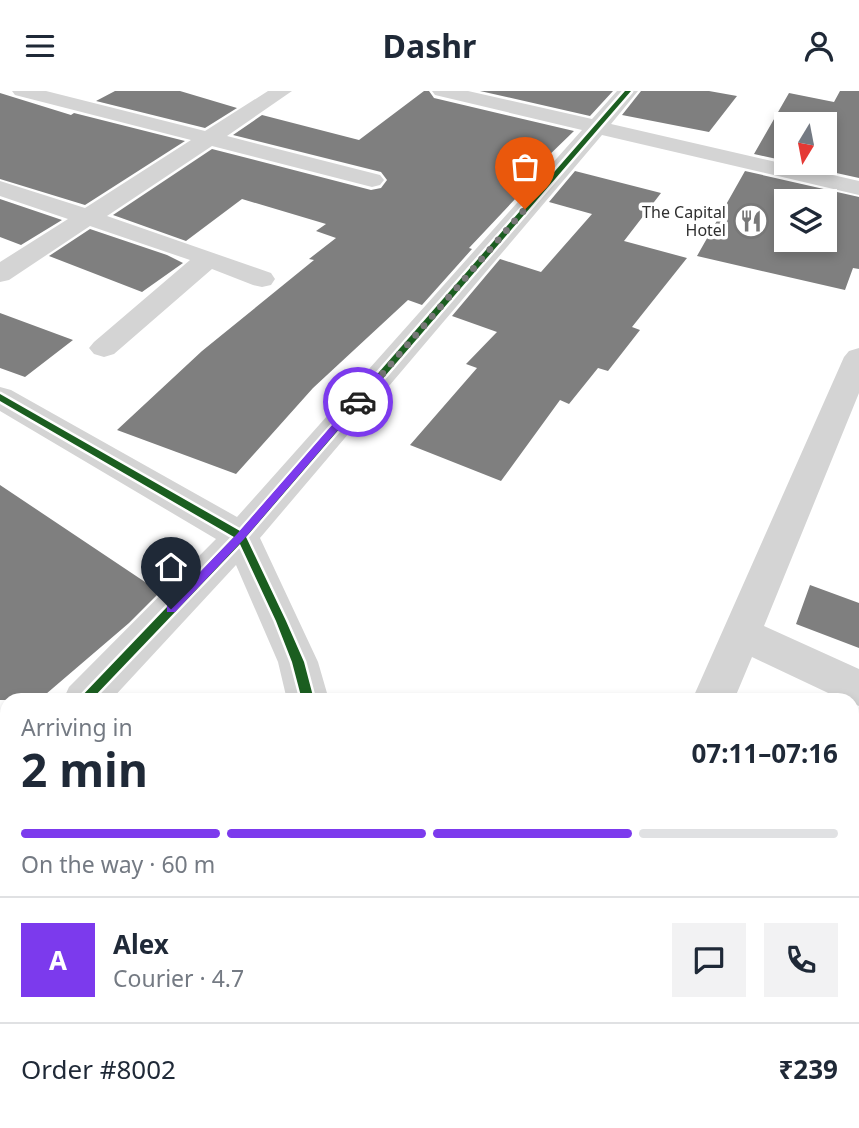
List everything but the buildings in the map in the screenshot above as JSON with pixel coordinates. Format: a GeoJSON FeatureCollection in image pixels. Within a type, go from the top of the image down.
{"type":"FeatureCollection","features":[{"type":"Feature","properties":{"kind":"street"},"geometry":{"type":"LineString","coordinates":[[22,91],[372,180]]}},
{"type":"Feature","properties":{"kind":"street"},"geometry":{"type":"LineString","coordinates":[[0,274],[282,91]]}},
{"type":"Feature","properties":{"kind":"street"},"geometry":{"type":"LineString","coordinates":[[442,91],[859,188]]}},
{"type":"Feature","properties":{"kind":"street"},"geometry":{"type":"LineString","coordinates":[[91,693],[241,536],[628,91]]}},
{"type":"Feature","properties":{"kind":"street"},"geometry":{"type":"LineString","coordinates":[[0,188],[209,258],[262,279]]}},
{"type":"Feature","properties":{"kind":"street"},"geometry":{"type":"LineString","coordinates":[[104,348],[209,258]]}},
{"type":"Feature","properties":{"kind":"street"},"geometry":{"type":"LineString","coordinates":[[716,693],[859,357]]}},
{"type":"Feature","properties":{"kind":"street"},"geometry":{"type":"LineString","coordinates":[[0,397],[241,536],[298,662],[305,693]]}},
{"type":"Feature","properties":{"kind":"street"},"geometry":{"type":"LineString","coordinates":[[740,633],[859,688]]}},
{"type":"Feature","properties":{"kind":"cycle path"},"geometry":{"type":"LineString","coordinates":[[91,693],[241,536],[628,91]]}},
{"type":"Feature","properties":{"kind":"cycle path"},"geometry":{"type":"LineString","coordinates":[[0,397],[241,536],[281,621],[298,662],[306,693]]}},
{"type":"Feature","properties":{"kind":"way so far"},"geometry":{"type":"LineString","coordinates":[[358,402],[525,209]]}},
{"type":"Feature","properties":{"kind":"place","name":"The Capital Hotel"},"geometry":{"type":"Point","coordinates":[751,221]}},
{"type":"Feature","properties":{"kind":"route"},"geometry":{"type":"LineString","coordinates":[[171,609],[241,536],[358,402]]}}]}
